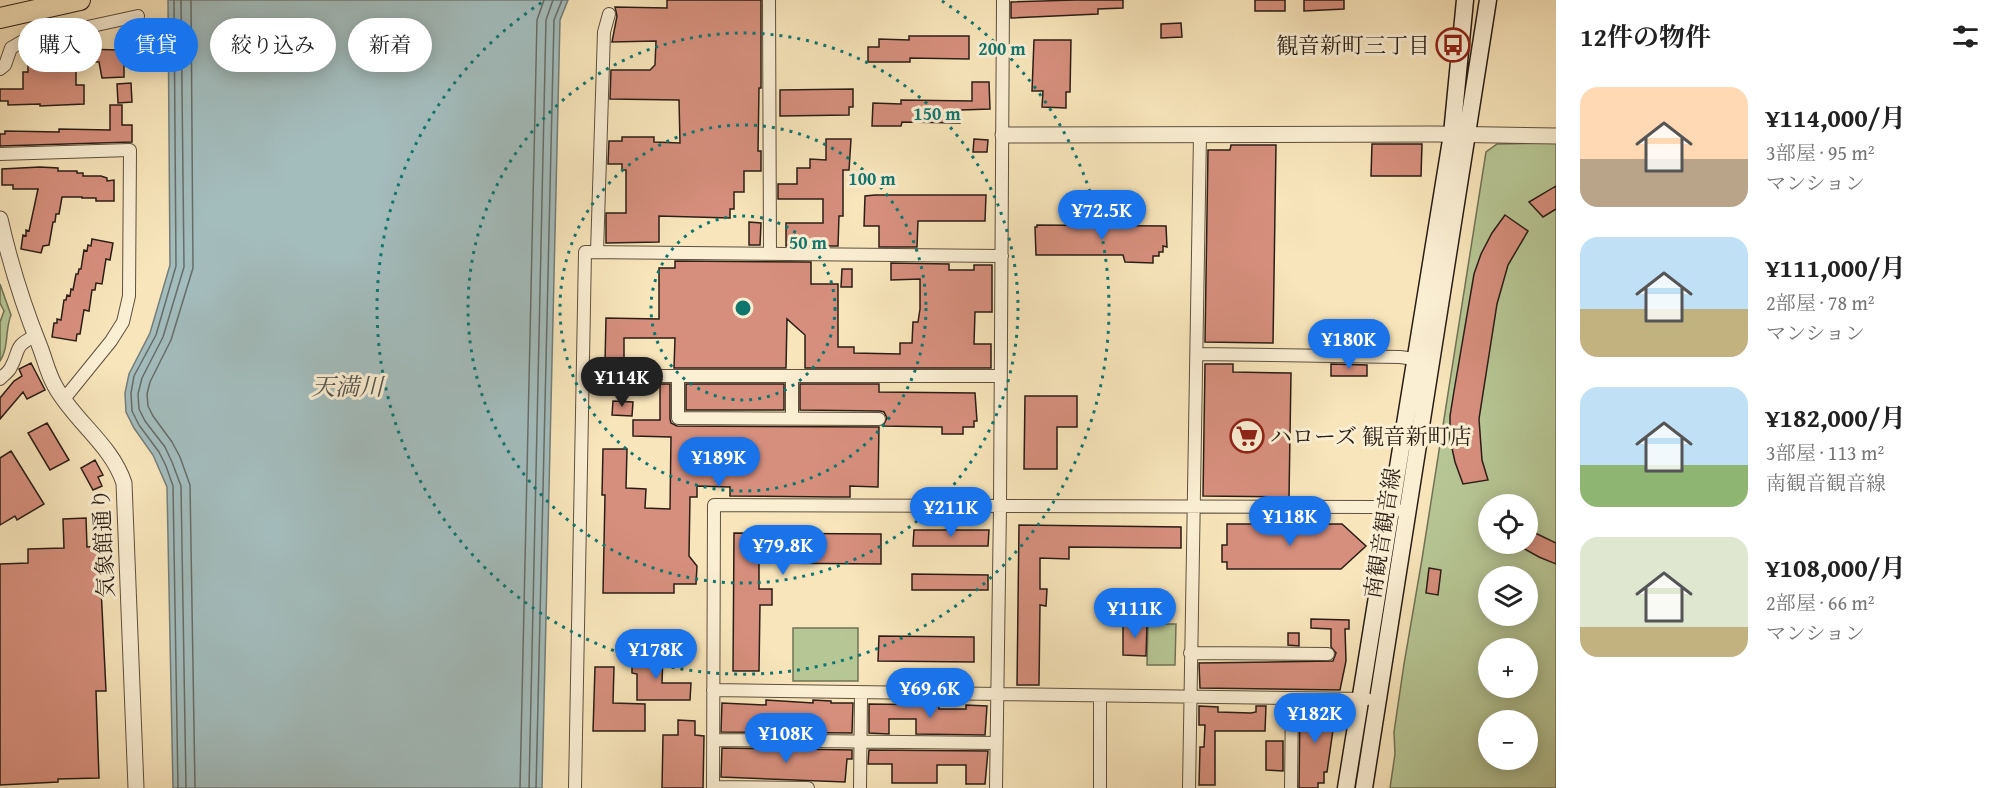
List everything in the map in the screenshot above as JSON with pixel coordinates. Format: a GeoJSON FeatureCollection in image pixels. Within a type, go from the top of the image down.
{"type":"FeatureCollection","features":[{"type":"Feature","properties":{"kind":"highway"},"geometry":{"type":"LineString","coordinates":[[0,18],[80,0]]}},
{"type":"Feature","properties":{"kind":"main road","name":"南観音観音線"},"geometry":{"type":"LineString","coordinates":[[1346,788],[1369,699],[1408,511],[1432,362],[1460,134],[1459,47],[1465,0]]}},
{"type":"Feature","properties":{"kind":"main road","name":"南観音観音線"},"geometry":{"type":"LineString","coordinates":[[1364,788],[1369,699],[1391,509],[1414,359],[1488,0]]}},
{"type":"Feature","properties":{"kind":"street"},"geometry":{"type":"LineString","coordinates":[[769,0],[771,254]]}},
{"type":"Feature","properties":{"kind":"street"},"geometry":{"type":"LineString","coordinates":[[996,788],[1003,0]]}},
{"type":"Feature","properties":{"kind":"street"},"geometry":{"type":"LineString","coordinates":[[597,252],[604,32],[609,14]]}},
{"type":"Feature","properties":{"kind":"street"},"geometry":{"type":"LineString","coordinates":[[0,69],[5,65],[11,48],[23,41],[138,16]]}},
{"type":"Feature","properties":{"kind":"street"},"geometry":{"type":"LineString","coordinates":[[1189,788],[1200,134]]}},
{"type":"Feature","properties":{"kind":"street"},"geometry":{"type":"LineString","coordinates":[[1003,135],[1460,134],[1556,136]]}},
{"type":"Feature","properties":{"kind":"street"},"geometry":{"type":"LineString","coordinates":[[0,154],[130,150],[129,296],[123,322],[111,341],[64,399]]}},
{"type":"Feature","properties":{"kind":"street","name":"気象館通り"},"geometry":{"type":"LineString","coordinates":[[0,219],[20,297],[55,385],[108,451],[119,468],[124,483],[136,788]]}},
{"type":"Feature","properties":{"kind":"street"},"geometry":{"type":"LineString","coordinates":[[575,788],[585,252],[1002,256]]}},
{"type":"Feature","properties":{"kind":"street"},"geometry":{"type":"LineString","coordinates":[[0,379],[10,368],[17,349],[23,342],[35,336]]}},
{"type":"Feature","properties":{"kind":"street"},"geometry":{"type":"LineString","coordinates":[[1198,354],[1400,357],[1432,362]]}},
{"type":"Feature","properties":{"kind":"street"},"geometry":{"type":"LineString","coordinates":[[584,376],[1001,376]]}},
{"type":"Feature","properties":{"kind":"street"},"geometry":{"type":"LineString","coordinates":[[678,376],[678,418],[879,418]]}},
{"type":"Feature","properties":{"kind":"street"},"geometry":{"type":"LineString","coordinates":[[792,376],[792,418]]}},
{"type":"Feature","properties":{"kind":"street"},"geometry":{"type":"LineString","coordinates":[[808,788],[713,787],[714,505],[1375,507],[1408,511]]}},
{"type":"Feature","properties":{"kind":"street"},"geometry":{"type":"LineString","coordinates":[[1190,653],[1328,654]]}},
{"type":"Feature","properties":{"kind":"street"},"geometry":{"type":"LineString","coordinates":[[712,690],[1369,699]]}},
{"type":"Feature","properties":{"kind":"street"},"geometry":{"type":"LineString","coordinates":[[860,788],[861,693]]}},
{"type":"Feature","properties":{"kind":"street"},"geometry":{"type":"LineString","coordinates":[[1100,696],[1100,788]]}},
{"type":"Feature","properties":{"kind":"street"},"geometry":{"type":"LineString","coordinates":[[1291,788],[1292,699]]}},
{"type":"Feature","properties":{"kind":"street"},"geometry":{"type":"LineString","coordinates":[[713,740],[996,743]]}},
{"type":"Feature","properties":{"kind":"green space"},"geometry":{"type":"Polygon","coordinates":[[[1556,143],[1556,788],[1390,788],[1395,754],[1394,732],[1404,664],[1486,152],[1497,144],[1556,143]]]}},
{"type":"Feature","properties":{"kind":"green space"},"geometry":{"type":"Polygon","coordinates":[[[0,284],[11,315],[5,350],[0,361],[0,322],[4,311],[0,303],[0,284]]]}},
{"type":"Feature","properties":{"kind":"green space"},"geometry":{"type":"Polygon","coordinates":[[[1148,624],[1176,624],[1175,665],[1147,665],[1148,624]]]}},
{"type":"Feature","properties":{"kind":"green space"},"geometry":{"type":"Polygon","coordinates":[[[793,628],[858,628],[858,681],[793,681],[793,628]]]}},
{"type":"Feature","properties":{"kind":"water","name":"天満川"},"geometry":{"type":"Polygon","coordinates":[[[168,0],[568,0],[560,20],[542,788],[173,788],[167,487],[153,455],[126,412],[125,393],[129,374],[150,333],[170,265],[169,72],[198,72],[198,18],[168,18],[168,0]]]}},
{"type":"Feature","properties":{"kind":"building"},"geometry":{"type":"Polygon","coordinates":[[[667,0],[761,0],[758,151],[761,151],[761,171],[744,171],[744,192],[734,192],[734,209],[730,209],[730,218],[659,216],[659,242],[606,243],[606,213],[626,213],[626,170],[622,170],[622,164],[608,164],[609,141],[622,141],[622,137],[654,137],[654,142],[680,143],[679,100],[610,99],[611,70],[650,70],[655,65],[656,41],[612,42],[617,16],[615,7],[667,8],[667,0]]]}},
{"type":"Feature","properties":{"kind":"building"},"geometry":{"type":"Polygon","coordinates":[[[1123,0],[1123,8],[1098,9],[1098,14],[1011,18],[1011,2],[1123,0]]]}},
{"type":"Feature","properties":{"kind":"building"},"geometry":{"type":"Polygon","coordinates":[[[1255,0],[1285,0],[1285,11],[1255,11],[1255,0]]]}},
{"type":"Feature","properties":{"kind":"building"},"geometry":{"type":"Polygon","coordinates":[[[1304,0],[1344,0],[1344,9],[1304,11],[1304,0]]]}},
{"type":"Feature","properties":{"kind":"building"},"geometry":{"type":"Polygon","coordinates":[[[1181,23],[1182,37],[1161,38],[1161,24],[1181,23]]]}},
{"type":"Feature","properties":{"kind":"building"},"geometry":{"type":"Polygon","coordinates":[[[909,36],[969,36],[969,59],[910,58],[910,62],[868,62],[868,47],[879,47],[879,39],[909,40],[909,36]]]}},
{"type":"Feature","properties":{"kind":"building"},"geometry":{"type":"Polygon","coordinates":[[[1034,40],[1071,40],[1070,92],[1066,92],[1066,108],[1042,107],[1043,91],[1032,91],[1034,40]]]}},
{"type":"Feature","properties":{"kind":"building"},"geometry":{"type":"Polygon","coordinates":[[[102,50],[114,50],[114,72],[124,72],[124,77],[102,78],[102,50]]]}},
{"type":"Feature","properties":{"kind":"building"},"geometry":{"type":"Polygon","coordinates":[[[23,72],[76,72],[76,85],[84,85],[84,104],[8,105],[8,101],[0,101],[0,89],[23,89],[23,72]]]}},
{"type":"Feature","properties":{"kind":"building"},"geometry":{"type":"Polygon","coordinates":[[[972,82],[989,82],[990,109],[961,110],[960,123],[902,122],[901,126],[872,126],[873,103],[901,104],[901,100],[972,101],[972,82]]]}},
{"type":"Feature","properties":{"kind":"building"},"geometry":{"type":"Polygon","coordinates":[[[131,83],[132,102],[118,103],[117,84],[131,83]]]}},
{"type":"Feature","properties":{"kind":"building"},"geometry":{"type":"Polygon","coordinates":[[[853,89],[853,107],[849,107],[849,115],[780,116],[780,90],[853,89]]]}},
{"type":"Feature","properties":{"kind":"building"},"geometry":{"type":"Polygon","coordinates":[[[110,105],[122,105],[122,125],[132,125],[132,142],[0,146],[0,134],[5,134],[5,131],[110,130],[110,105]]]}},
{"type":"Feature","properties":{"kind":"building"},"geometry":{"type":"Polygon","coordinates":[[[826,139],[851,139],[849,170],[843,170],[843,216],[839,216],[838,246],[786,246],[786,223],[823,223],[823,199],[778,199],[778,184],[797,184],[797,168],[810,168],[810,159],[826,160],[826,139]]]}},
{"type":"Feature","properties":{"kind":"building"},"geometry":{"type":"Polygon","coordinates":[[[974,139],[988,140],[987,152],[973,152],[974,139]]]}},
{"type":"Feature","properties":{"kind":"building"},"geometry":{"type":"Polygon","coordinates":[[[1372,144],[1422,144],[1421,176],[1371,176],[1372,144]]]}},
{"type":"Feature","properties":{"kind":"building"},"geometry":{"type":"Polygon","coordinates":[[[1231,145],[1276,145],[1273,343],[1205,342],[1208,150],[1230,150],[1231,145]]]}},
{"type":"Feature","properties":{"kind":"building"},"geometry":{"type":"Polygon","coordinates":[[[58,168],[58,171],[77,171],[77,173],[83,173],[83,176],[101,176],[107,178],[107,181],[114,180],[114,201],[62,197],[59,214],[56,214],[55,222],[53,222],[49,245],[43,246],[41,253],[21,249],[23,235],[26,236],[26,230],[29,231],[38,189],[13,189],[13,185],[2,185],[2,169],[58,168]]]}},
{"type":"Feature","properties":{"kind":"building"},"geometry":{"type":"Polygon","coordinates":[[[1556,186],[1556,209],[1543,217],[1529,202],[1556,186]]]}},
{"type":"Feature","properties":{"kind":"building"},"geometry":{"type":"Polygon","coordinates":[[[986,195],[985,221],[918,221],[917,247],[879,247],[879,226],[864,226],[865,196],[986,195]]]}},
{"type":"Feature","properties":{"kind":"building"},"geometry":{"type":"Polygon","coordinates":[[[1505,215],[1528,231],[1508,265],[1497,304],[1479,419],[1482,460],[1488,480],[1463,484],[1450,439],[1450,416],[1474,274],[1492,233],[1505,215]]]}},
{"type":"Feature","properties":{"kind":"building"},"geometry":{"type":"Polygon","coordinates":[[[749,222],[761,223],[760,245],[749,245],[749,222]]]}},
{"type":"Feature","properties":{"kind":"building"},"geometry":{"type":"Polygon","coordinates":[[[1037,225],[1166,226],[1167,247],[1163,246],[1163,252],[1159,252],[1159,256],[1153,256],[1153,263],[1125,262],[1123,255],[1036,255],[1035,227],[1037,225]]]}},
{"type":"Feature","properties":{"kind":"building"},"geometry":{"type":"Polygon","coordinates":[[[92,239],[113,243],[110,260],[106,259],[102,284],[96,283],[95,290],[92,290],[89,311],[84,310],[80,334],[77,334],[76,341],[52,337],[54,323],[57,323],[57,319],[61,320],[64,300],[67,295],[70,296],[71,289],[73,290],[76,274],[81,269],[84,250],[87,251],[88,245],[91,246],[92,239]]]}},
{"type":"Feature","properties":{"kind":"building"},"geometry":{"type":"Polygon","coordinates":[[[675,261],[811,262],[811,284],[838,284],[838,347],[854,347],[854,353],[900,354],[900,343],[912,343],[913,322],[918,322],[920,279],[891,280],[891,263],[949,264],[949,270],[974,270],[974,265],[992,265],[992,312],[975,312],[974,344],[991,344],[991,368],[805,368],[805,335],[787,319],[786,368],[674,368],[675,338],[624,338],[624,363],[605,363],[606,318],[659,319],[659,268],[675,268],[675,261]]]}},
{"type":"Feature","properties":{"kind":"building"},"geometry":{"type":"Polygon","coordinates":[[[842,269],[852,269],[852,287],[841,287],[842,269]]]}},
{"type":"Feature","properties":{"kind":"building"},"geometry":{"type":"Polygon","coordinates":[[[31,363],[45,390],[27,399],[23,392],[0,419],[0,398],[14,381],[22,376],[19,369],[31,363]]]}},
{"type":"Feature","properties":{"kind":"building","name":"ハローズ 観音新町店"},"geometry":{"type":"Polygon","coordinates":[[[1205,364],[1233,364],[1233,372],[1291,373],[1289,497],[1203,496],[1205,364]]]}},
{"type":"Feature","properties":{"kind":"building"},"geometry":{"type":"Polygon","coordinates":[[[1331,364],[1367,365],[1367,376],[1331,376],[1331,364]]]}},
{"type":"Feature","properties":{"kind":"building"},"geometry":{"type":"Polygon","coordinates":[[[660,384],[670,384],[670,419],[671,423],[677,426],[879,427],[878,487],[850,486],[850,497],[833,497],[730,496],[730,487],[697,486],[697,497],[690,497],[689,556],[697,566],[696,584],[674,584],[674,593],[603,593],[605,495],[602,495],[603,449],[627,449],[626,488],[646,489],[645,508],[670,509],[671,437],[633,436],[633,420],[660,420],[660,384]]]}},
{"type":"Feature","properties":{"kind":"building"},"geometry":{"type":"Polygon","coordinates":[[[686,384],[784,384],[784,410],[686,410],[686,384]]]}},
{"type":"Feature","properties":{"kind":"building"},"geometry":{"type":"Polygon","coordinates":[[[800,384],[879,384],[879,392],[975,393],[977,421],[974,421],[974,427],[963,427],[963,434],[942,434],[942,427],[883,426],[887,418],[884,412],[880,411],[800,410],[800,384]]]}},
{"type":"Feature","properties":{"kind":"building"},"geometry":{"type":"Polygon","coordinates":[[[1025,396],[1077,396],[1077,427],[1057,427],[1057,469],[1024,469],[1025,396]]]}},
{"type":"Feature","properties":{"kind":"building"},"geometry":{"type":"Polygon","coordinates":[[[613,401],[633,402],[632,416],[612,415],[613,401]]]}},
{"type":"Feature","properties":{"kind":"building"},"geometry":{"type":"Polygon","coordinates":[[[47,423],[69,460],[50,470],[28,433],[47,423]]]}},
{"type":"Feature","properties":{"kind":"building"},"geometry":{"type":"Polygon","coordinates":[[[11,451],[44,504],[17,520],[15,516],[0,525],[0,458],[11,451]]]}},
{"type":"Feature","properties":{"kind":"building"},"geometry":{"type":"Polygon","coordinates":[[[95,460],[103,475],[98,477],[102,486],[93,490],[81,468],[95,460]]]}},
{"type":"Feature","properties":{"kind":"building"},"geometry":{"type":"Polygon","coordinates":[[[86,518],[87,547],[99,546],[106,691],[96,691],[99,778],[58,779],[58,782],[0,785],[0,564],[28,563],[28,549],[64,548],[63,519],[86,518]]]}},
{"type":"Feature","properties":{"kind":"building"},"geometry":{"type":"Polygon","coordinates":[[[1227,524],[1342,524],[1366,546],[1341,569],[1227,569],[1227,562],[1222,562],[1222,545],[1227,545],[1227,524]]]}},
{"type":"Feature","properties":{"kind":"building"},"geometry":{"type":"Polygon","coordinates":[[[1019,525],[1181,527],[1181,548],[1069,547],[1069,559],[1040,558],[1040,589],[1047,589],[1046,606],[1040,605],[1039,685],[1017,685],[1019,525]]]}},
{"type":"Feature","properties":{"kind":"building"},"geometry":{"type":"Polygon","coordinates":[[[914,530],[989,530],[988,546],[913,546],[914,530]]]}},
{"type":"Feature","properties":{"kind":"building"},"geometry":{"type":"Polygon","coordinates":[[[734,533],[881,534],[881,564],[759,563],[759,589],[772,589],[772,605],[760,605],[759,671],[733,671],[734,533]]]}},
{"type":"Feature","properties":{"kind":"building"},"geometry":{"type":"Polygon","coordinates":[[[1538,534],[1556,543],[1556,564],[1534,554],[1538,554],[1538,534]]]}},
{"type":"Feature","properties":{"kind":"building"},"geometry":{"type":"Polygon","coordinates":[[[1429,568],[1441,570],[1438,595],[1426,593],[1429,568]]]}},
{"type":"Feature","properties":{"kind":"building"},"geometry":{"type":"Polygon","coordinates":[[[912,574],[988,575],[988,590],[912,590],[912,574]]]}},
{"type":"Feature","properties":{"kind":"building"},"geometry":{"type":"Polygon","coordinates":[[[1311,619],[1349,620],[1349,629],[1345,629],[1346,661],[1340,690],[1200,688],[1199,663],[1333,661],[1336,653],[1331,647],[1331,629],[1311,628],[1311,619]]]}},
{"type":"Feature","properties":{"kind":"building"},"geometry":{"type":"Polygon","coordinates":[[[1123,623],[1147,623],[1146,656],[1123,655],[1123,623]]]}},
{"type":"Feature","properties":{"kind":"building"},"geometry":{"type":"Polygon","coordinates":[[[1288,633],[1299,633],[1299,646],[1288,645],[1288,633]]]}},
{"type":"Feature","properties":{"kind":"building"},"geometry":{"type":"Polygon","coordinates":[[[879,636],[974,637],[974,662],[878,661],[879,636]]]}},
{"type":"Feature","properties":{"kind":"building"},"geometry":{"type":"Polygon","coordinates":[[[632,652],[663,654],[662,683],[691,683],[690,700],[637,700],[637,674],[632,673],[632,652]]]}},
{"type":"Feature","properties":{"kind":"building"},"geometry":{"type":"Polygon","coordinates":[[[595,667],[614,667],[613,703],[645,704],[645,731],[593,731],[595,667]]]}},
{"type":"Feature","properties":{"kind":"building"},"geometry":{"type":"Polygon","coordinates":[[[766,700],[853,703],[852,733],[721,732],[722,703],[766,705],[766,700]]]}},
{"type":"Feature","properties":{"kind":"building"},"geometry":{"type":"Polygon","coordinates":[[[869,704],[939,705],[939,709],[966,709],[966,705],[987,706],[985,735],[916,734],[916,719],[889,719],[889,734],[869,733],[869,704]]]}},
{"type":"Feature","properties":{"kind":"building"},"geometry":{"type":"Polygon","coordinates":[[[1199,706],[1218,707],[1218,712],[1251,713],[1256,712],[1256,706],[1266,706],[1265,731],[1215,731],[1215,785],[1199,785],[1200,747],[1204,747],[1205,725],[1199,725],[1199,706]]]}},
{"type":"Feature","properties":{"kind":"building"},"geometry":{"type":"Polygon","coordinates":[[[1300,706],[1334,707],[1327,772],[1324,772],[1324,783],[1318,783],[1318,788],[1299,788],[1300,706]]]}},
{"type":"Feature","properties":{"kind":"building"},"geometry":{"type":"Polygon","coordinates":[[[678,720],[695,721],[695,735],[704,736],[703,788],[662,788],[663,735],[678,735],[678,720]]]}},
{"type":"Feature","properties":{"kind":"building"},"geometry":{"type":"Polygon","coordinates":[[[1266,741],[1283,741],[1283,771],[1266,770],[1266,741]]]}},
{"type":"Feature","properties":{"kind":"building"},"geometry":{"type":"Polygon","coordinates":[[[722,748],[852,750],[852,759],[847,759],[845,782],[721,777],[722,748]]]}},
{"type":"Feature","properties":{"kind":"building"},"geometry":{"type":"Polygon","coordinates":[[[869,750],[988,751],[985,784],[966,784],[966,765],[937,765],[937,783],[892,783],[892,764],[868,764],[869,750]]]}},
{"type":"Feature","properties":{"kind":"place","name":"観音新町三丁目"},"geometry":{"type":"Point","coordinates":[1453,45]}},
{"type":"Feature","properties":{"kind":"place","name":"ハローズ 観音新町店"},"geometry":{"type":"Point","coordinates":[1247,436]}}]}
